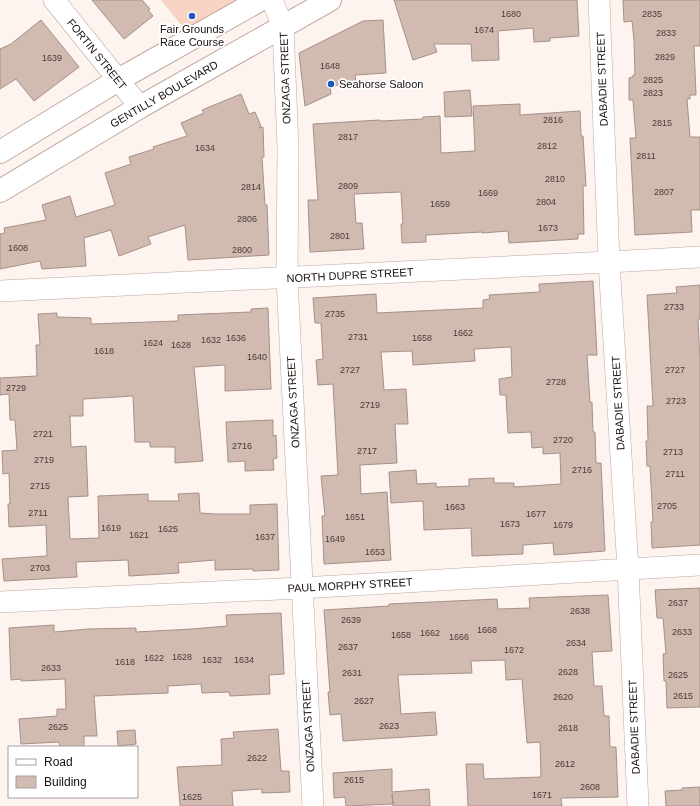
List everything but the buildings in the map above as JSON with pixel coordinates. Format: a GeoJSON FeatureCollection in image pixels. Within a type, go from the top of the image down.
{"type":"FeatureCollection","features":[{"type":"Feature","properties":{"kind":"main road"},"geometry":{"type":"LineString","coordinates":[[0,152],[118,80],[260,0]]}},
{"type":"Feature","properties":{"kind":"main road","name":"GENTILLY BOULEVARD"},"geometry":{"type":"LineString","coordinates":[[0,191],[140,107],[330,0]]}},
{"type":"Feature","properties":{"kind":"street","name":"FORTIN STREET"},"geometry":{"type":"LineString","coordinates":[[54,0],[140,107]]}},
{"type":"Feature","properties":{"kind":"street","name":"ONZAGA STREET"},"geometry":{"type":"LineString","coordinates":[[272,0],[283,27],[288,148],[287,278],[301,588],[313,806]]}},
{"type":"Feature","properties":{"kind":"street","name":"DABADIE STREET"},"geometry":{"type":"LineString","coordinates":[[599,0],[609,262],[628,569],[638,806]]}},
{"type":"Feature","properties":{"kind":"street","name":"NORTH DUPRE STREET"},"geometry":{"type":"LineString","coordinates":[[0,291],[609,262],[700,256]]}},
{"type":"Feature","properties":{"kind":"street","name":"PAUL MORPHY STREET"},"geometry":{"type":"LineString","coordinates":[[0,602],[301,588],[700,565]]}},
{"type":"Feature","properties":{"kind":"shaded area","name":"Fair Grounds Race Course"},"geometry":{"type":"Polygon","coordinates":[[[161,0],[238,0],[186,31],[161,0]]]}},
{"type":"Feature","properties":{"kind":"place","name":"Fair Grounds Race Course"},"geometry":{"type":"Point","coordinates":[192,16]}},
{"type":"Feature","properties":{"kind":"place","name":"Seahorse Saloon"},"geometry":{"type":"Point","coordinates":[331,84]}}]}
